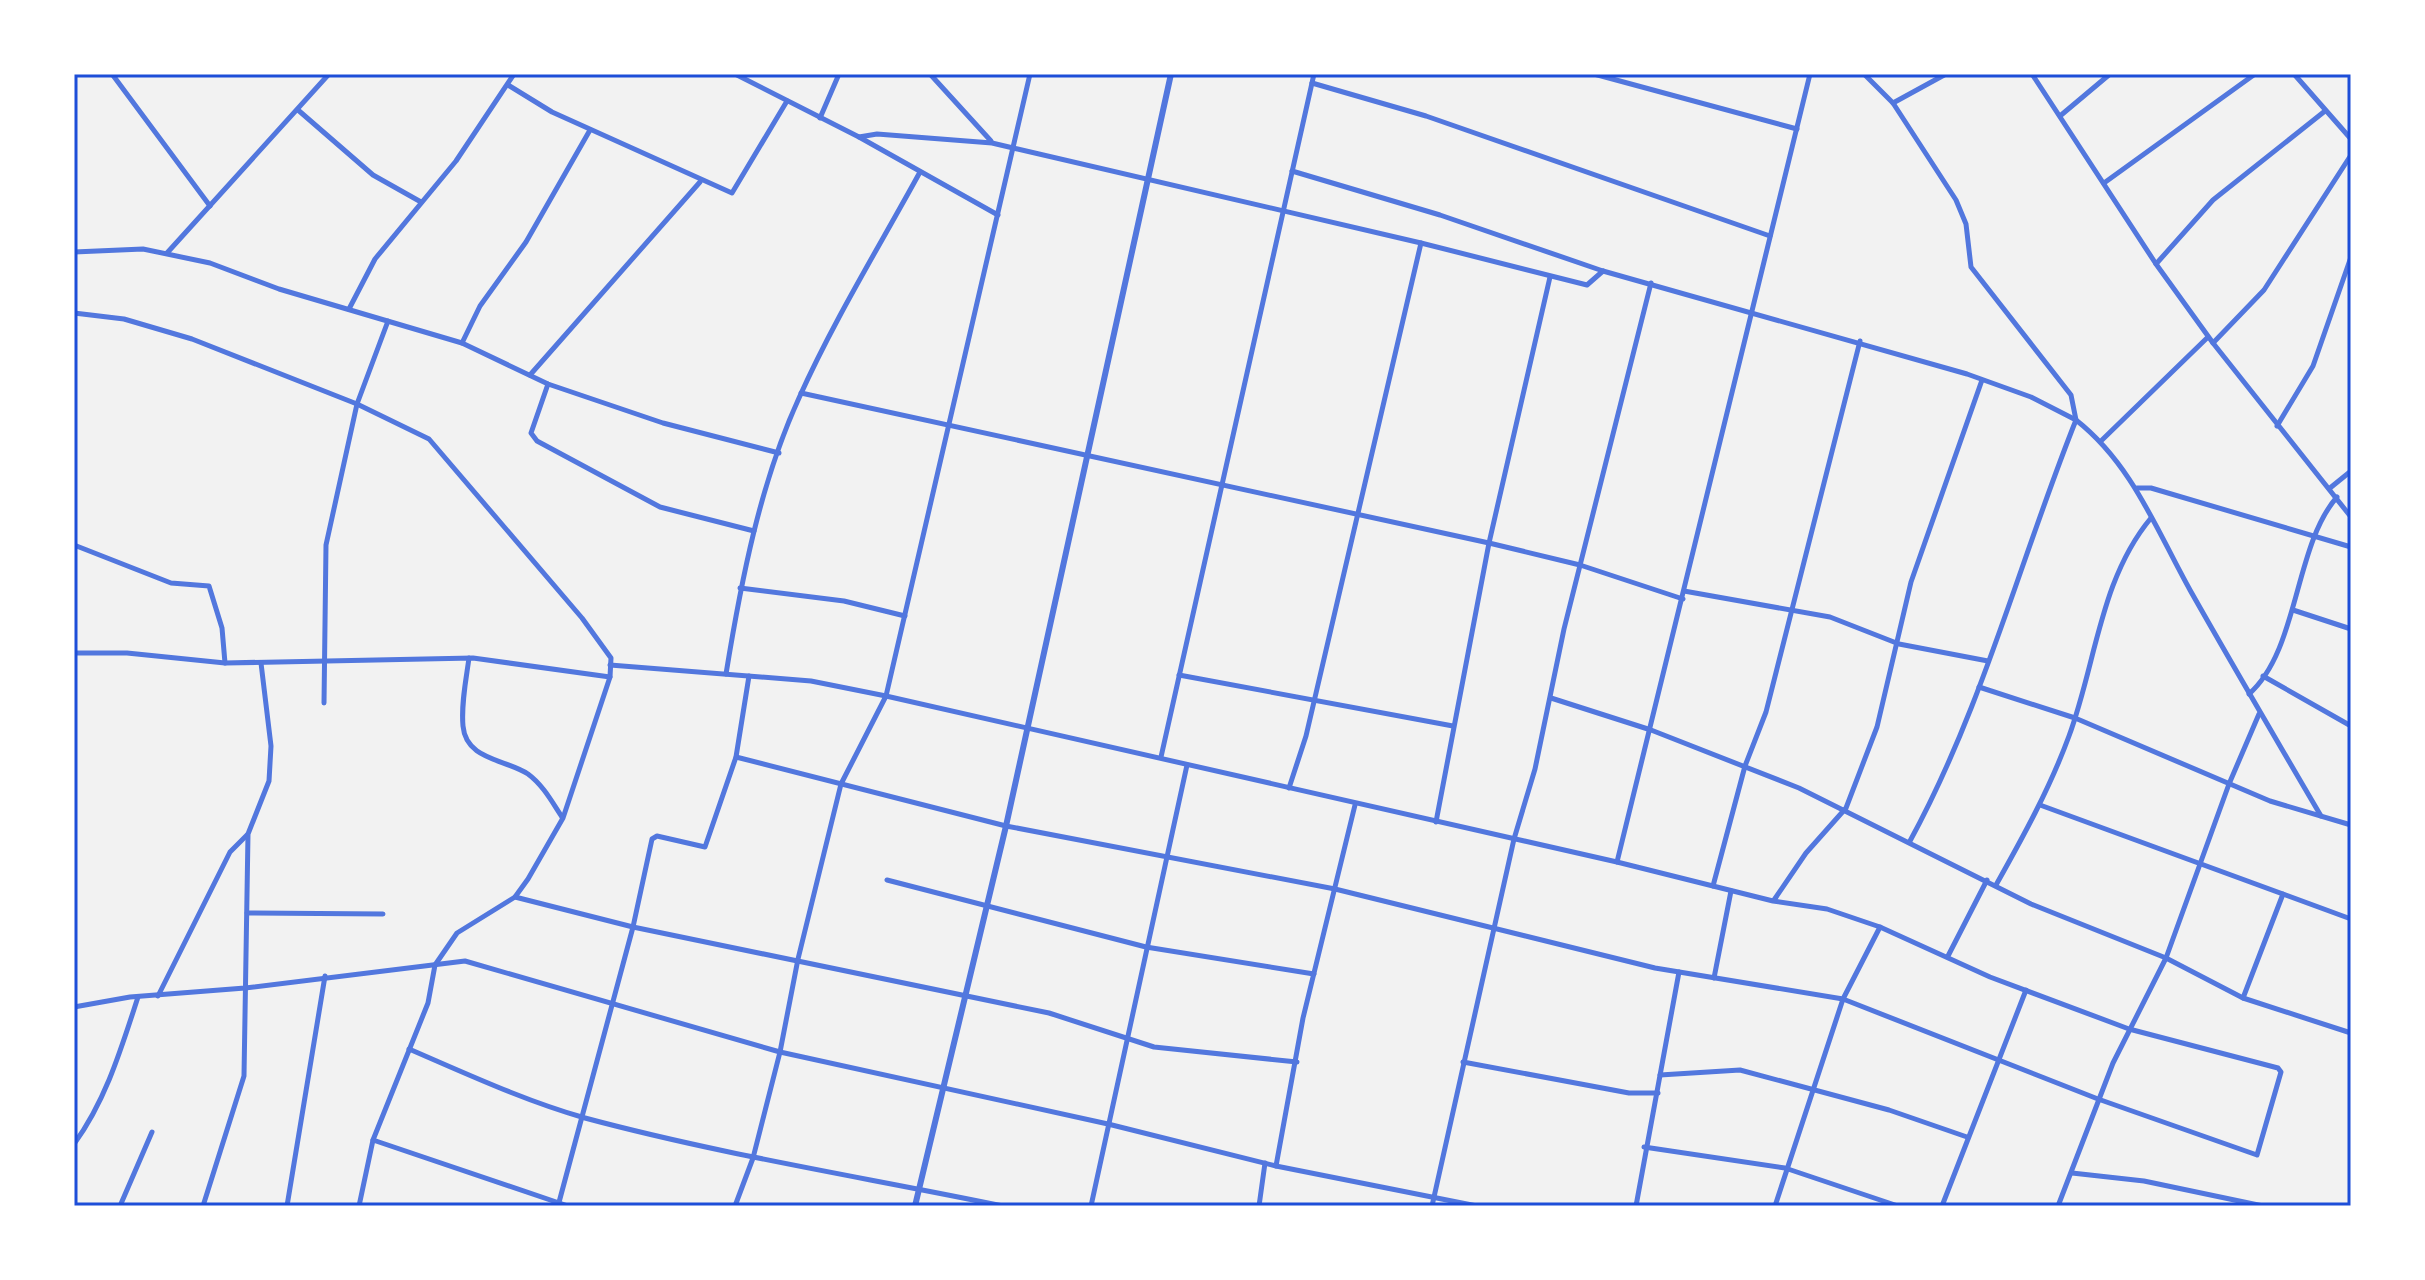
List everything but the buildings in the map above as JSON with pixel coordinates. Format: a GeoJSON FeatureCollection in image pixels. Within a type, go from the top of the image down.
{"type":"FeatureCollection","features":[{"type":"Feature","properties":{"kind":"street"},"geometry":{"type":"LineString","coordinates":[[112,74],[210,206]]}},
{"type":"Feature","properties":{"kind":"street"},"geometry":{"type":"LineString","coordinates":[[166,254],[329,74]]}},
{"type":"Feature","properties":{"kind":"street"},"geometry":{"type":"LineString","coordinates":[[349,309],[375,259],[456,161],[514,74]]}},
{"type":"Feature","properties":{"kind":"street"},"geometry":{"type":"LineString","coordinates":[[735,74],[859,137],[998,215]]}},
{"type":"Feature","properties":{"kind":"street"},"geometry":{"type":"LineString","coordinates":[[820,118],[839,74]]}},
{"type":"Feature","properties":{"kind":"street"},"geometry":{"type":"LineString","coordinates":[[930,74],[992,143]]}},
{"type":"Feature","properties":{"kind":"street"},"geometry":{"type":"LineString","coordinates":[[735,1206],[753,1158],[780,1052],[798,959],[841,784],[886,696],[1030,74]]}},
{"type":"Feature","properties":{"kind":"street"},"geometry":{"type":"LineString","coordinates":[[915,1206],[1028,729],[1085,454],[1171,74]]}},
{"type":"Feature","properties":{"kind":"street"},"geometry":{"type":"LineString","coordinates":[[1161,757],[1220,482],[1314,74]]}},
{"type":"Feature","properties":{"kind":"street"},"geometry":{"type":"LineString","coordinates":[[1594,74],[1797,129]]}},
{"type":"Feature","properties":{"kind":"street"},"geometry":{"type":"LineString","coordinates":[[1617,862],[1810,74]]}},
{"type":"Feature","properties":{"kind":"street"},"geometry":{"type":"LineString","coordinates":[[1864,74],[1893,103],[1956,200],[1966,224],[1971,267],[2071,395],[2076,420],[1979,687],[1934,796],[1910,841]]}},
{"type":"Feature","properties":{"kind":"street"},"geometry":{"type":"LineString","coordinates":[[1893,103],[1946,74]]}},
{"type":"Feature","properties":{"kind":"street"},"geometry":{"type":"LineString","coordinates":[[2032,74],[2156,264],[2277,426],[2351,517]]}},
{"type":"Feature","properties":{"kind":"street"},"geometry":{"type":"LineString","coordinates":[[2060,116],[2110,74]]}},
{"type":"Feature","properties":{"kind":"street"},"geometry":{"type":"LineString","coordinates":[[2104,183],[2255,74]]}},
{"type":"Feature","properties":{"kind":"street"},"geometry":{"type":"LineString","coordinates":[[2294,74],[2351,139]]}},
{"type":"Feature","properties":{"kind":"street"},"geometry":{"type":"LineString","coordinates":[[1312,83],[1426,116],[1770,236]]}},
{"type":"Feature","properties":{"kind":"street"},"geometry":{"type":"LineString","coordinates":[[508,85],[590,130],[728,193],[735,192],[787,101]]}},
{"type":"Feature","properties":{"kind":"street"},"geometry":{"type":"LineString","coordinates":[[298,110],[373,175],[421,202]]}},
{"type":"Feature","properties":{"kind":"street"},"geometry":{"type":"LineString","coordinates":[[2156,264],[2213,200],[2325,111]]}},
{"type":"Feature","properties":{"kind":"street"},"geometry":{"type":"LineString","coordinates":[[462,343],[480,306],[526,242],[590,130]]}},
{"type":"Feature","properties":{"kind":"street"},"geometry":{"type":"LineString","coordinates":[[859,137],[877,134],[992,143],[1587,285],[1603,271]]}},
{"type":"Feature","properties":{"kind":"street"},"geometry":{"type":"LineString","coordinates":[[2102,440],[2264,290],[2351,155]]}},
{"type":"Feature","properties":{"kind":"street"},"geometry":{"type":"LineString","coordinates":[[1292,171],[1440,215],[1603,271],[1860,341],[2031,397],[2076,420],[2102,440],[2137,488],[2249,694],[2321,816]]}},
{"type":"Feature","properties":{"kind":"street"},"geometry":{"type":"LineString","coordinates":[[726,675],[740,588],[754,531],[801,393],[920,172]]}},
{"type":"Feature","properties":{"kind":"street"},"geometry":{"type":"LineString","coordinates":[[530,375],[700,182]]}},
{"type":"Feature","properties":{"kind":"street"},"geometry":{"type":"LineString","coordinates":[[1289,788],[1314,699],[1421,243]]}},
{"type":"Feature","properties":{"kind":"street"},"geometry":{"type":"LineString","coordinates":[[74,252],[143,249],[210,263],[279,289],[462,343],[548,384],[663,423],[779,453]]}},
{"type":"Feature","properties":{"kind":"street"},"geometry":{"type":"LineString","coordinates":[[2277,426],[2313,366],[2351,257]]}},
{"type":"Feature","properties":{"kind":"street"},"geometry":{"type":"LineString","coordinates":[[1436,822],[1489,543],[1550,277]]}},
{"type":"Feature","properties":{"kind":"street"},"geometry":{"type":"LineString","coordinates":[[1432,1206],[1514,839],[1535,769],[1580,565],[1651,283]]}},
{"type":"Feature","properties":{"kind":"street"},"geometry":{"type":"LineString","coordinates":[[74,313],[124,319],[192,339],[357,404],[429,439],[608,650],[610,677],[563,818],[515,897],[457,933],[435,965],[428,1003],[373,1140],[359,1206]]}},
{"type":"Feature","properties":{"kind":"street"},"geometry":{"type":"LineString","coordinates":[[324,703],[326,545],[357,404],[388,321]]}},
{"type":"Feature","properties":{"kind":"street"},"geometry":{"type":"LineString","coordinates":[[1713,886],[1745,766],[1766,712],[1860,341]]}},
{"type":"Feature","properties":{"kind":"street"},"geometry":{"type":"LineString","coordinates":[[1773,901],[1806,853],[1846,808],[1877,727],[1899,644],[1911,582],[1982,380]]}},
{"type":"Feature","properties":{"kind":"street"},"geometry":{"type":"LineString","coordinates":[[548,384],[531,433],[537,441],[660,507],[754,531]]}},
{"type":"Feature","properties":{"kind":"street"},"geometry":{"type":"LineString","coordinates":[[801,393],[1489,543],[1580,565],[1683,599]]}},
{"type":"Feature","properties":{"kind":"street"},"geometry":{"type":"LineString","coordinates":[[2330,488],[2351,471]]}},
{"type":"Feature","properties":{"kind":"street"},"geometry":{"type":"LineString","coordinates":[[2137,488],[2151,488],[2351,547]]}},
{"type":"Feature","properties":{"kind":"street"},"geometry":{"type":"LineString","coordinates":[[2249,694],[2263,676],[2293,610],[2313,536],[2325,510],[2337,497]]}},
{"type":"Feature","properties":{"kind":"street"},"geometry":{"type":"LineString","coordinates":[[1996,885],[2040,805],[2075,718],[2107,603],[2132,541],[2151,518]]}},
{"type":"Feature","properties":{"kind":"street"},"geometry":{"type":"LineString","coordinates":[[74,545],[171,583],[209,586],[222,628],[225,663]]}},
{"type":"Feature","properties":{"kind":"street"},"geometry":{"type":"LineString","coordinates":[[740,588],[844,601],[905,616]]}},
{"type":"Feature","properties":{"kind":"street"},"geometry":{"type":"LineString","coordinates":[[1684,591],[1830,617],[1899,644],[1988,661]]}},
{"type":"Feature","properties":{"kind":"street"},"geometry":{"type":"LineString","coordinates":[[2293,610],[2351,629]]}},
{"type":"Feature","properties":{"kind":"street"},"geometry":{"type":"LineString","coordinates":[[74,653],[127,653],[225,663],[469,658],[610,677]]}},
{"type":"Feature","properties":{"kind":"street"},"geometry":{"type":"LineString","coordinates":[[469,658],[463,726],[469,743],[476,752],[524,772],[536,781],[563,818]]}},
{"type":"Feature","properties":{"kind":"street"},"geometry":{"type":"LineString","coordinates":[[203,1206],[244,1076],[248,834],[269,781],[271,746],[261,663]]}},
{"type":"Feature","properties":{"kind":"street"},"geometry":{"type":"LineString","coordinates":[[610,665],[811,681],[886,696],[1161,757],[1355,805],[1617,862],[1773,901],[1827,909],[1880,927],[2026,990],[2129,1029],[2280,1069],[2276,1097],[2257,1155],[2098,1099],[1843,999],[1679,972],[1495,931],[1335,889],[1006,826],[736,757]]}},
{"type":"Feature","properties":{"kind":"street"},"geometry":{"type":"LineString","coordinates":[[1179,675],[1453,726]]}},
{"type":"Feature","properties":{"kind":"street"},"geometry":{"type":"LineString","coordinates":[[558,1204],[633,927],[652,839],[657,836],[704,848],[736,757],[749,676]]}},
{"type":"Feature","properties":{"kind":"street"},"geometry":{"type":"LineString","coordinates":[[2263,676],[2351,726]]}},
{"type":"Feature","properties":{"kind":"street"},"geometry":{"type":"LineString","coordinates":[[1979,687],[2075,718],[2270,801],[2351,825]]}},
{"type":"Feature","properties":{"kind":"street"},"geometry":{"type":"LineString","coordinates":[[1551,698],[1651,730],[1846,808],[2031,904],[2166,958],[2243,998],[2351,1033]]}},
{"type":"Feature","properties":{"kind":"street"},"geometry":{"type":"LineString","coordinates":[[2058,1206],[2098,1099],[2129,1029],[2166,958],[2229,784],[2260,713]]}},
{"type":"Feature","properties":{"kind":"street"},"geometry":{"type":"LineString","coordinates":[[1091,1206],[1187,765]]}},
{"type":"Feature","properties":{"kind":"street"},"geometry":{"type":"LineString","coordinates":[[1276,1166],[1314,974],[1355,805]]}},
{"type":"Feature","properties":{"kind":"street"},"geometry":{"type":"LineString","coordinates":[[2040,805],[2350,916]]}},
{"type":"Feature","properties":{"kind":"street"},"geometry":{"type":"LineString","coordinates":[[158,996],[230,852],[248,834]]}},
{"type":"Feature","properties":{"kind":"street"},"geometry":{"type":"LineString","coordinates":[[887,880],[1146,947],[1314,974]]}},
{"type":"Feature","properties":{"kind":"street"},"geometry":{"type":"LineString","coordinates":[[1948,956],[1987,880]]}},
{"type":"Feature","properties":{"kind":"street"},"geometry":{"type":"LineString","coordinates":[[1714,978],[1731,891]]}},
{"type":"Feature","properties":{"kind":"street"},"geometry":{"type":"LineString","coordinates":[[2243,998],[2283,894]]}},
{"type":"Feature","properties":{"kind":"street"},"geometry":{"type":"LineString","coordinates":[[515,897],[633,927],[798,959],[1073,1019],[1154,1047],[1297,1062]]}},
{"type":"Feature","properties":{"kind":"street"},"geometry":{"type":"LineString","coordinates":[[247,913],[383,914]]}},
{"type":"Feature","properties":{"kind":"street"},"geometry":{"type":"LineString","coordinates":[[1775,1206],[1843,999],[1880,927]]}},
{"type":"Feature","properties":{"kind":"street"},"geometry":{"type":"LineString","coordinates":[[74,1007],[138,997],[245,988],[435,965],[451,960],[465,961],[780,1052],[1108,1124],[1276,1166],[1477,1206]]}},
{"type":"Feature","properties":{"kind":"street"},"geometry":{"type":"LineString","coordinates":[[1636,1206],[1644,1147],[1658,1093],[1679,972]]}},
{"type":"Feature","properties":{"kind":"street"},"geometry":{"type":"LineString","coordinates":[[287,1206],[325,976]]}},
{"type":"Feature","properties":{"kind":"street"},"geometry":{"type":"LineString","coordinates":[[1942,1206],[2026,990]]}},
{"type":"Feature","properties":{"kind":"street"},"geometry":{"type":"LineString","coordinates":[[74,1144],[91,1121],[108,1085],[138,997]]}},
{"type":"Feature","properties":{"kind":"street"},"geometry":{"type":"LineString","coordinates":[[409,1049],[526,1098],[584,1117],[753,1158],[1003,1206]]}},
{"type":"Feature","properties":{"kind":"street"},"geometry":{"type":"LineString","coordinates":[[1463,1062],[1629,1093],[1658,1093]]}},
{"type":"Feature","properties":{"kind":"street"},"geometry":{"type":"LineString","coordinates":[[1660,1075],[1740,1070],[1813,1087],[1967,1137]]}},
{"type":"Feature","properties":{"kind":"street"},"geometry":{"type":"LineString","coordinates":[[120,1206],[152,1132]]}},
{"type":"Feature","properties":{"kind":"street"},"geometry":{"type":"LineString","coordinates":[[373,1140],[568,1206]]}},
{"type":"Feature","properties":{"kind":"street"},"geometry":{"type":"LineString","coordinates":[[1644,1147],[1785,1168],[1898,1206]]}},
{"type":"Feature","properties":{"kind":"street"},"geometry":{"type":"LineString","coordinates":[[1259,1206],[1265,1163]]}},
{"type":"Feature","properties":{"kind":"street"},"geometry":{"type":"LineString","coordinates":[[2072,1173],[2144,1181],[2263,1206]]}}]}
